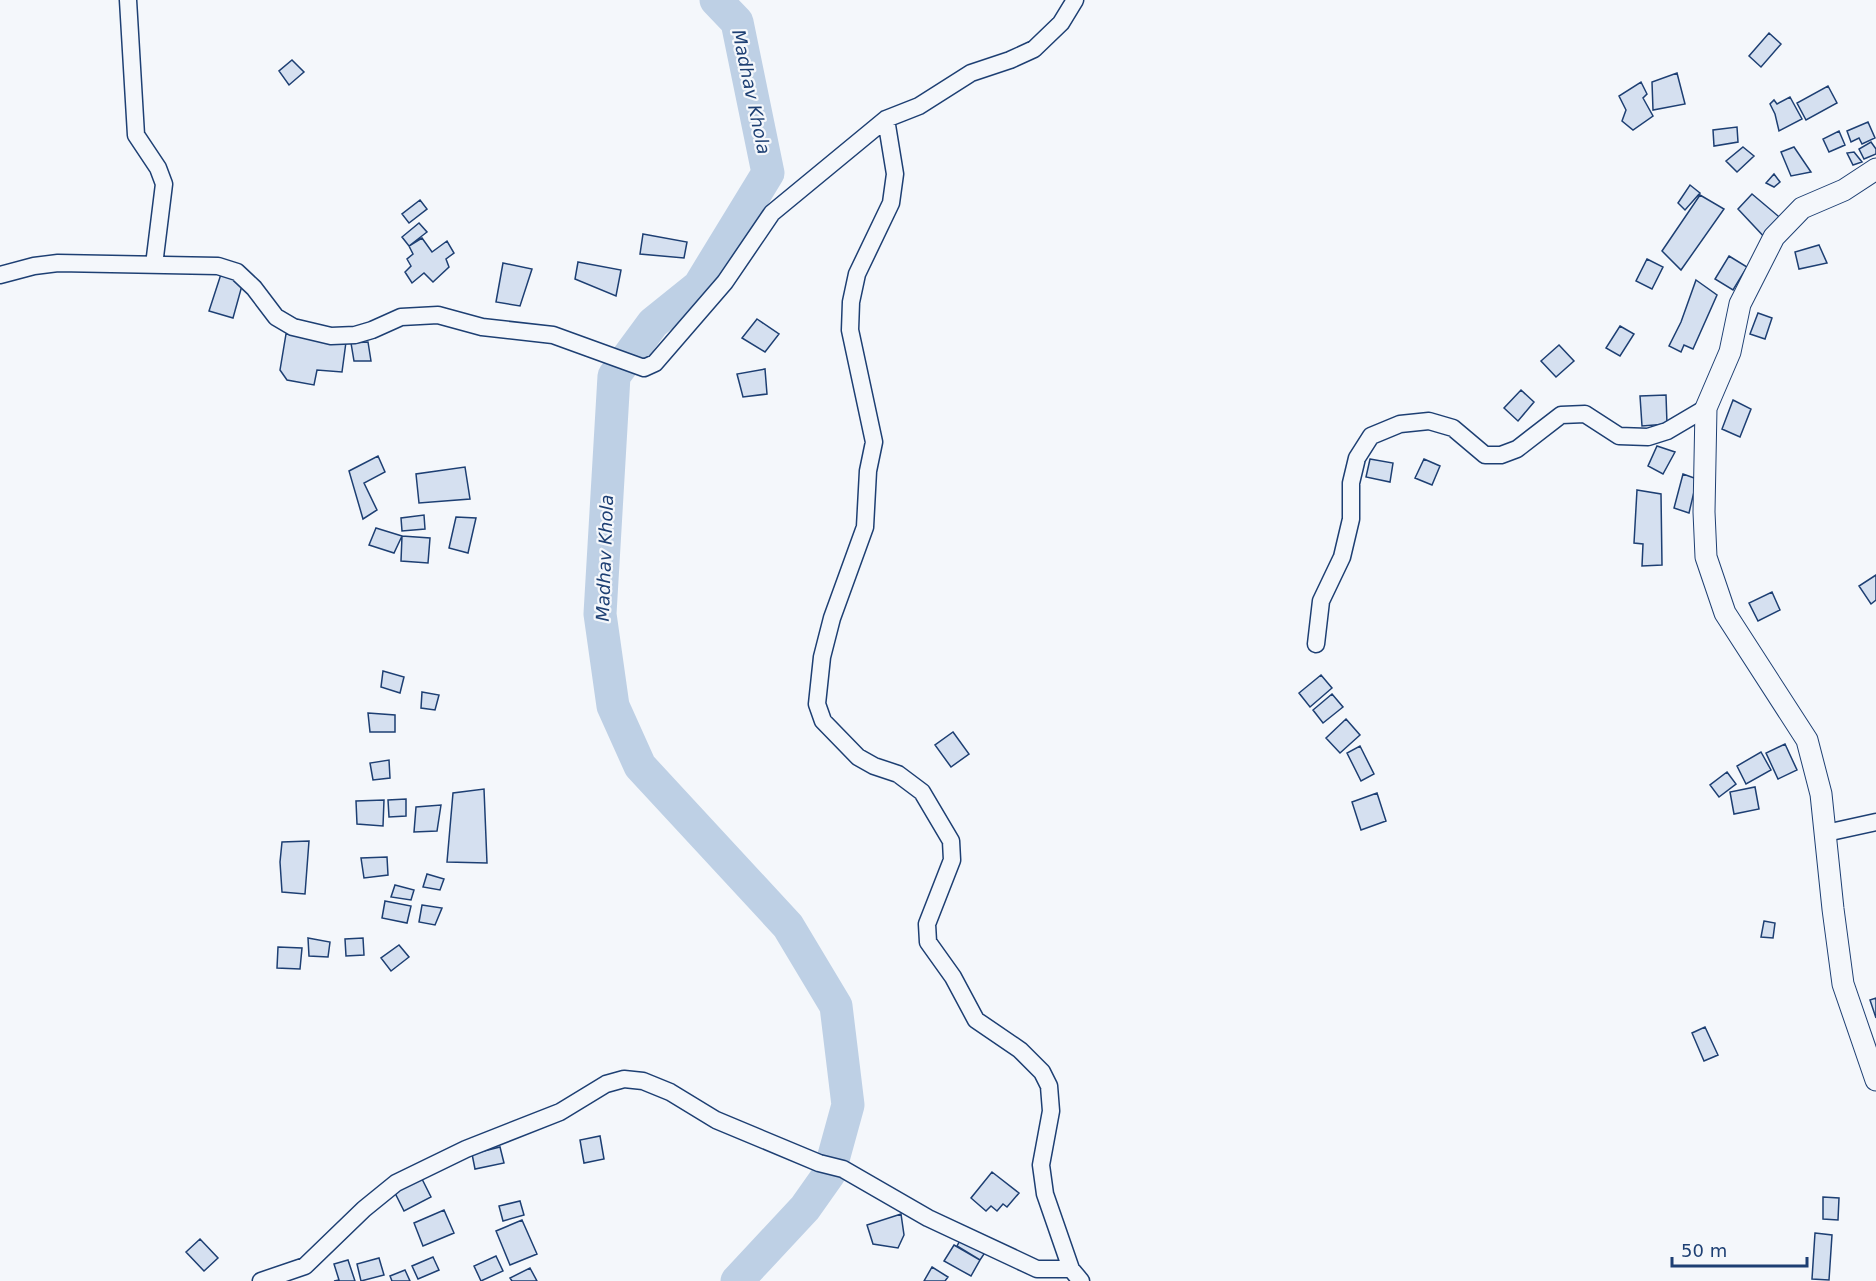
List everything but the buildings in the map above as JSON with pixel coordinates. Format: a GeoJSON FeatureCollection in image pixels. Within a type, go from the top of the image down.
{"type":"FeatureCollection","features":[{"type":"Feature","properties":{"kind":"street"},"geometry":{"type":"LineString","coordinates":[[128,0],[136,135],[158,168],[164,184],[154,265]]}},
{"type":"Feature","properties":{"kind":"street"},"geometry":{"type":"LineString","coordinates":[[0,275],[34,266],[58,263],[218,266],[237,273],[254,288],[276,317],[293,327],[331,336],[355,335],[401,317],[438,315],[482,327],[553,334],[644,368],[655,363],[725,282],[772,213],[886,118],[919,106],[971,73],[1034,49],[1061,23],[1075,0]]}},
{"type":"Feature","properties":{"kind":"street"},"geometry":{"type":"LineString","coordinates":[[261,1281],[305,1266],[364,1209],[396,1183],[466,1149],[560,1112],[606,1084],[624,1079],[643,1081],[670,1092],[716,1120],[819,1162],[843,1168],[928,1218],[1037,1269],[1076,1275],[1045,1194],[1041,1165],[1051,1111],[1049,1086],[1042,1072],[1020,1050],[976,1020],[953,977],[928,942],[927,924],[952,860],[951,841],[922,792],[898,774],[874,766],[858,757],[823,721],[817,704],[822,657],[831,618],[865,527],[868,471],[873,442],[850,330],[850,302],[858,274],[891,203],[895,174],[886,118]]}},
{"type":"Feature","properties":{"kind":"street"},"geometry":{"type":"LineString","coordinates":[[1876,169],[1844,190],[1802,208],[1774,237],[1740,304],[1730,352],[1706,408],[1704,512],[1706,557],[1725,613],[1807,740],[1821,794],[1843,984],[1876,1080]]}},
{"type":"Feature","properties":{"kind":"street"},"geometry":{"type":"LineString","coordinates":[[1316,644],[1321,601],[1342,557],[1351,519],[1351,483],[1357,458],[1371,436],[1400,423],[1429,421],[1454,428],[1485,455],[1501,455],[1517,448],[1561,415],[1585,414],[1619,436],[1648,437],[1667,430],[1706,408]]}},
{"type":"Feature","properties":{"kind":"street"},"geometry":{"type":"LineString","coordinates":[[1826,833],[1876,822]]}},
{"type":"Feature","properties":{"kind":"waterway","name":"Madhav Khola"},"geometry":{"type":"LineString","coordinates":[[716,0],[737,22],[768,173],[699,286],[653,323],[614,376],[600,614],[613,706],[640,766],[788,926],[836,1006],[848,1105],[829,1174],[805,1208],[737,1281]]}}]}
